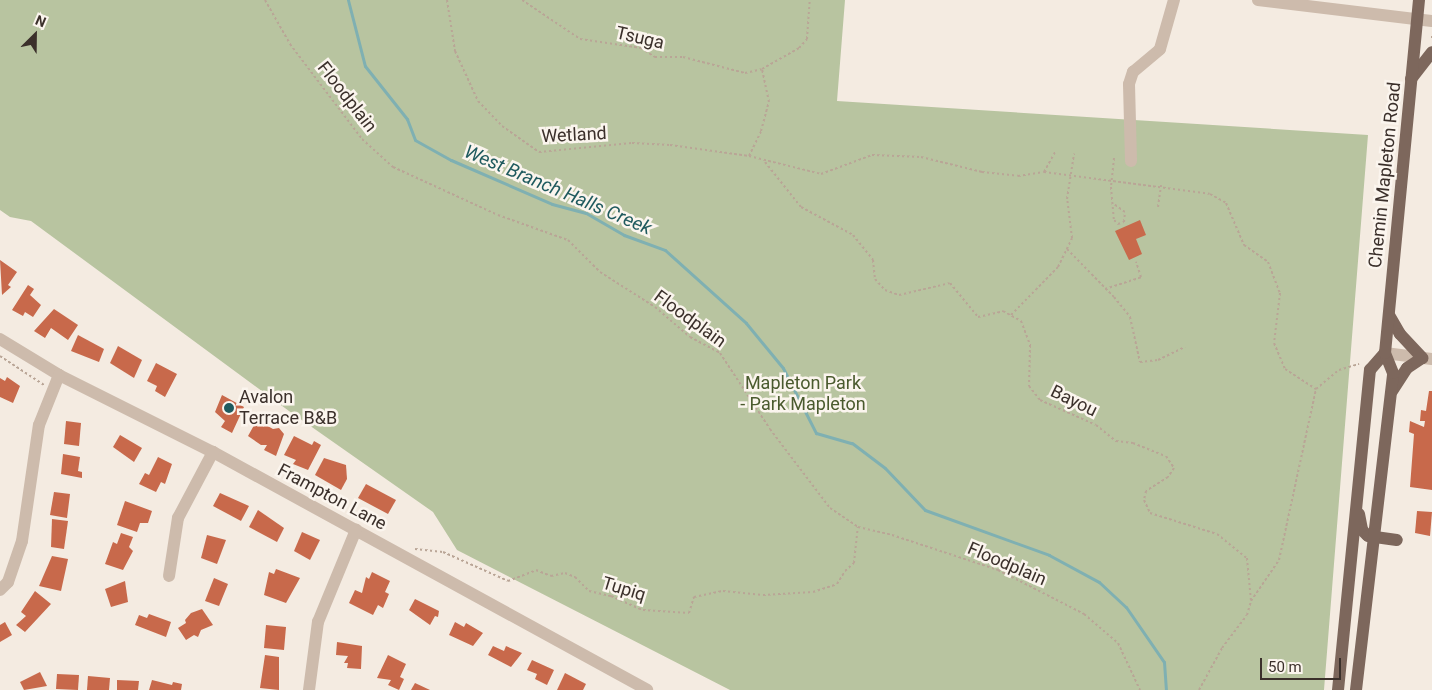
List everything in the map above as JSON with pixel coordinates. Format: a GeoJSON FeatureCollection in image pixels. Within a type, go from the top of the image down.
{"type":"FeatureCollection","features":[{"type":"Feature","properties":{"kind":"main road","name":"Chemin Mapleton Road"},"geometry":{"type":"LineString","coordinates":[[1356,690],[1392,372],[1385,354],[1419,0]]}},
{"type":"Feature","properties":{"kind":"main road"},"geometry":{"type":"LineString","coordinates":[[1411,79],[1432,52]]}},
{"type":"Feature","properties":{"kind":"main road"},"geometry":{"type":"LineString","coordinates":[[1389,315],[1400,334],[1427,358],[1407,368],[1389,398]]}},
{"type":"Feature","properties":{"kind":"main road"},"geometry":{"type":"LineString","coordinates":[[1338,690],[1370,370],[1385,354]]}},
{"type":"Feature","properties":{"kind":"main road"},"geometry":{"type":"LineString","coordinates":[[1357,499],[1362,530],[1373,538],[1397,540]]}},
{"type":"Feature","properties":{"kind":"main road"},"geometry":{"type":"LineString","coordinates":[[1376,516],[1382,532],[1397,540]]}},
{"type":"Feature","properties":{"kind":"main road"},"geometry":{"type":"LineString","coordinates":[[1370,561],[1374,549],[1381,542],[1397,540]]}},
{"type":"Feature","properties":{"kind":"street"},"geometry":{"type":"LineString","coordinates":[[1131,160],[1129,84],[1133,72],[1160,49],[1174,0]]}},
{"type":"Feature","properties":{"kind":"street"},"geometry":{"type":"LineString","coordinates":[[1258,0],[1432,21]]}},
{"type":"Feature","properties":{"kind":"street","name":"Frampton Lane"},"geometry":{"type":"LineString","coordinates":[[0,338],[58,375],[213,452],[647,690]]}},
{"type":"Feature","properties":{"kind":"street"},"geometry":{"type":"LineString","coordinates":[[1385,354],[1427,358]]}},
{"type":"Feature","properties":{"kind":"street"},"geometry":{"type":"LineString","coordinates":[[0,590],[8,582],[22,540],[39,425],[58,375]]}},
{"type":"Feature","properties":{"kind":"street"},"geometry":{"type":"LineString","coordinates":[[169,576],[178,518],[213,452]]}},
{"type":"Feature","properties":{"kind":"street"},"geometry":{"type":"LineString","coordinates":[[308,690],[318,622],[356,530]]}},
{"type":"Feature","properties":{"kind":"path","name":"Floodplain"},"geometry":{"type":"LineString","coordinates":[[266,0],[290,44],[362,139],[387,161],[498,214],[568,240],[600,272],[655,307],[690,336],[720,353],[770,429],[830,508],[858,527],[892,534],[998,570],[1084,614],[1118,643],[1140,690]]}},
{"type":"Feature","properties":{"kind":"path","name":"Wetland"},"geometry":{"type":"LineString","coordinates":[[447,0],[454,51],[478,101],[510,133],[539,152],[632,143],[748,156],[765,162],[821,174],[872,155],[921,157],[982,172],[1018,176],[1044,172],[1161,185],[1210,194],[1226,203],[1244,245],[1268,262],[1280,293],[1274,343],[1284,369],[1316,389]]}},
{"type":"Feature","properties":{"kind":"path","name":"Tsuga"},"geometry":{"type":"LineString","coordinates":[[522,0],[580,39],[641,48],[655,57],[683,57],[745,73],[762,68],[799,48],[807,39],[810,0]]}},
{"type":"Feature","properties":{"kind":"path"},"geometry":{"type":"LineString","coordinates":[[748,156],[762,131],[769,102],[762,68]]}},
{"type":"Feature","properties":{"kind":"path"},"geometry":{"type":"LineString","coordinates":[[1044,172],[1055,152]]}},
{"type":"Feature","properties":{"kind":"path"},"geometry":{"type":"LineString","coordinates":[[765,162],[800,207],[853,235],[872,260],[875,279],[885,290],[899,295],[950,283],[978,316],[1003,311],[1011,315],[1058,267],[1072,238],[1067,199],[1074,154]]}},
{"type":"Feature","properties":{"kind":"path"},"geometry":{"type":"LineString","coordinates":[[1114,158],[1112,180],[1115,222],[1124,222],[1125,212],[1114,204]]}},
{"type":"Feature","properties":{"kind":"path"},"geometry":{"type":"LineString","coordinates":[[1158,207],[1161,185]]}},
{"type":"Feature","properties":{"kind":"path"},"geometry":{"type":"LineString","coordinates":[[1067,250],[1106,289],[1130,317],[1140,362],[1158,360],[1185,347]]}},
{"type":"Feature","properties":{"kind":"path"},"geometry":{"type":"LineString","coordinates":[[1106,289],[1141,277],[1136,262]]}},
{"type":"Feature","properties":{"kind":"path","name":"Bayou"},"geometry":{"type":"LineString","coordinates":[[1011,315],[1021,320],[1030,345],[1029,386],[1040,400],[1096,425],[1116,442],[1133,443],[1166,456],[1174,468],[1168,477],[1146,490],[1144,500],[1150,513],[1221,537],[1247,558],[1251,601]]}},
{"type":"Feature","properties":{"kind":"path"},"geometry":{"type":"LineString","coordinates":[[0,356],[53,389]]}},
{"type":"Feature","properties":{"kind":"path"},"geometry":{"type":"LineString","coordinates":[[1199,690],[1222,648],[1247,615],[1251,601],[1279,560],[1316,389],[1339,370],[1359,364]]}},
{"type":"Feature","properties":{"kind":"path","name":"Tupiq"},"geometry":{"type":"LineString","coordinates":[[409,558],[414,549],[443,552],[508,582],[536,570],[551,576],[565,573],[574,577],[589,591],[612,596],[643,610],[689,613],[694,597],[722,592],[763,595],[813,592],[837,584],[845,570],[854,563],[858,527]]}},
{"type":"Feature","properties":{"kind":"green space","name":"Mapleton Park - Park Mapleton"},"geometry":{"type":"Polygon","coordinates":[[[0,0],[845,0],[837,101],[1368,135],[1324,690],[730,690],[457,550],[433,512],[289,411],[31,221],[10,217],[0,210],[0,0]]]}},
{"type":"Feature","properties":{"kind":"building"},"geometry":{"type":"Polygon","coordinates":[[[1140,220],[1146,235],[1136,239],[1142,254],[1129,260],[1115,231],[1140,220]]]}},
{"type":"Feature","properties":{"kind":"building"},"geometry":{"type":"Polygon","coordinates":[[[0,260],[17,272],[8,285],[11,287],[2,295],[0,260]]]}},
{"type":"Feature","properties":{"kind":"building"},"geometry":{"type":"Polygon","coordinates":[[[28,285],[34,289],[30,295],[41,305],[33,317],[25,312],[23,316],[12,310],[28,285]]]}},
{"type":"Feature","properties":{"kind":"building"},"geometry":{"type":"Polygon","coordinates":[[[54,309],[78,325],[68,340],[51,328],[45,338],[34,331],[54,309]]]}},
{"type":"Feature","properties":{"kind":"building"},"geometry":{"type":"Polygon","coordinates":[[[78,335],[104,349],[99,362],[71,351],[78,335]]]}},
{"type":"Feature","properties":{"kind":"building"},"geometry":{"type":"Polygon","coordinates":[[[118,346],[142,360],[134,378],[110,363],[118,346]]]}},
{"type":"Feature","properties":{"kind":"building"},"geometry":{"type":"Polygon","coordinates":[[[156,363],[177,374],[165,397],[155,391],[157,386],[147,381],[156,363]]]}},
{"type":"Feature","properties":{"kind":"building"},"geometry":{"type":"Polygon","coordinates":[[[7,377],[20,386],[13,403],[0,397],[0,378],[5,381],[7,377]]]}},
{"type":"Feature","properties":{"kind":"building"},"geometry":{"type":"Polygon","coordinates":[[[1429,391],[1432,391],[1432,490],[1410,487],[1414,434],[1409,432],[1410,421],[1424,427],[1425,421],[1420,421],[1421,410],[1426,411],[1429,391]]]}},
{"type":"Feature","properties":{"kind":"building"},"geometry":{"type":"Polygon","coordinates":[[[222,395],[244,407],[232,433],[221,427],[225,421],[215,412],[222,395]]]}},
{"type":"Feature","properties":{"kind":"building"},"geometry":{"type":"Polygon","coordinates":[[[257,420],[273,429],[279,428],[284,434],[276,456],[264,450],[267,445],[261,445],[248,436],[257,420]]]}},
{"type":"Feature","properties":{"kind":"building"},"geometry":{"type":"Polygon","coordinates":[[[66,421],[81,423],[79,446],[64,444],[66,421]]]}},
{"type":"Feature","properties":{"kind":"building"},"geometry":{"type":"Polygon","coordinates":[[[120,435],[142,448],[134,462],[113,447],[120,435]]]}},
{"type":"Feature","properties":{"kind":"building"},"geometry":{"type":"Polygon","coordinates":[[[294,436],[312,445],[314,441],[321,445],[308,470],[293,464],[296,460],[284,455],[294,436]]]}},
{"type":"Feature","properties":{"kind":"building"},"geometry":{"type":"Polygon","coordinates":[[[63,454],[80,457],[78,471],[82,472],[82,478],[61,474],[63,454]]]}},
{"type":"Feature","properties":{"kind":"building"},"geometry":{"type":"Polygon","coordinates":[[[158,457],[172,464],[165,484],[161,482],[156,492],[139,484],[145,473],[149,475],[158,457]]]}},
{"type":"Feature","properties":{"kind":"building"},"geometry":{"type":"Polygon","coordinates":[[[324,458],[346,465],[347,479],[341,490],[315,475],[324,458]]]}},
{"type":"Feature","properties":{"kind":"building"},"geometry":{"type":"Polygon","coordinates":[[[366,484],[396,500],[388,514],[358,498],[366,484]]]}},
{"type":"Feature","properties":{"kind":"building"},"geometry":{"type":"Polygon","coordinates":[[[54,492],[70,494],[67,518],[50,515],[54,492]]]}},
{"type":"Feature","properties":{"kind":"building"},"geometry":{"type":"Polygon","coordinates":[[[220,493],[249,506],[241,521],[213,506],[220,493]]]}},
{"type":"Feature","properties":{"kind":"building"},"geometry":{"type":"Polygon","coordinates":[[[125,501],[152,511],[148,523],[140,523],[137,532],[117,525],[125,501]]]}},
{"type":"Feature","properties":{"kind":"building"},"geometry":{"type":"Polygon","coordinates":[[[258,510],[284,528],[277,542],[249,527],[258,510]]]}},
{"type":"Feature","properties":{"kind":"building"},"geometry":{"type":"Polygon","coordinates":[[[1417,511],[1432,512],[1430,536],[1415,533],[1417,511]]]}},
{"type":"Feature","properties":{"kind":"building"},"geometry":{"type":"Polygon","coordinates":[[[52,519],[68,521],[64,549],[51,547],[52,519]]]}},
{"type":"Feature","properties":{"kind":"building"},"geometry":{"type":"Polygon","coordinates":[[[302,532],[320,540],[310,560],[294,551],[302,532]]]}},
{"type":"Feature","properties":{"kind":"building"},"geometry":{"type":"Polygon","coordinates":[[[121,533],[133,537],[129,547],[133,551],[123,570],[105,564],[113,542],[117,544],[121,533]]]}},
{"type":"Feature","properties":{"kind":"building"},"geometry":{"type":"Polygon","coordinates":[[[207,535],[226,540],[217,564],[201,558],[207,535]]]}},
{"type":"Feature","properties":{"kind":"building"},"geometry":{"type":"Polygon","coordinates":[[[52,556],[68,559],[61,591],[39,586],[52,556]]]}},
{"type":"Feature","properties":{"kind":"building"},"geometry":{"type":"Polygon","coordinates":[[[276,569],[300,578],[286,603],[264,595],[269,572],[274,574],[276,569]]]}},
{"type":"Feature","properties":{"kind":"building"},"geometry":{"type":"Polygon","coordinates":[[[372,572],[390,581],[385,592],[389,594],[383,608],[378,605],[373,615],[349,603],[355,590],[362,593],[366,577],[369,579],[372,572]]]}},
{"type":"Feature","properties":{"kind":"building"},"geometry":{"type":"Polygon","coordinates":[[[214,578],[228,584],[219,606],[205,601],[214,578]]]}},
{"type":"Feature","properties":{"kind":"building"},"geometry":{"type":"Polygon","coordinates":[[[125,581],[128,602],[111,607],[105,589],[125,581]]]}},
{"type":"Feature","properties":{"kind":"building"},"geometry":{"type":"Polygon","coordinates":[[[35,591],[51,604],[25,632],[16,625],[26,616],[21,612],[35,591]]]}},
{"type":"Feature","properties":{"kind":"building"},"geometry":{"type":"Polygon","coordinates":[[[415,599],[439,611],[438,617],[435,616],[430,625],[409,610],[415,599]]]}},
{"type":"Feature","properties":{"kind":"building"},"geometry":{"type":"Polygon","coordinates":[[[202,609],[213,625],[201,630],[198,637],[194,635],[186,640],[178,628],[186,623],[185,620],[191,613],[202,609]]]}},
{"type":"Feature","properties":{"kind":"building"},"geometry":{"type":"Polygon","coordinates":[[[149,614],[171,622],[166,637],[135,625],[139,615],[147,618],[149,614]]]}},
{"type":"Feature","properties":{"kind":"building"},"geometry":{"type":"Polygon","coordinates":[[[5,622],[12,635],[0,642],[0,625],[5,622]]]}},
{"type":"Feature","properties":{"kind":"building"},"geometry":{"type":"Polygon","coordinates":[[[455,622],[464,627],[466,623],[483,633],[473,646],[449,635],[455,622]]]}},
{"type":"Feature","properties":{"kind":"building"},"geometry":{"type":"Polygon","coordinates":[[[266,625],[286,627],[284,650],[264,648],[266,625]]]}},
{"type":"Feature","properties":{"kind":"building"},"geometry":{"type":"Polygon","coordinates":[[[337,642],[362,646],[361,669],[347,668],[348,663],[344,663],[348,656],[336,655],[337,642]]]}},
{"type":"Feature","properties":{"kind":"building"},"geometry":{"type":"Polygon","coordinates":[[[493,646],[504,651],[506,646],[522,653],[511,667],[488,655],[493,646]]]}},
{"type":"Feature","properties":{"kind":"building"},"geometry":{"type":"Polygon","coordinates":[[[265,655],[279,657],[279,690],[260,688],[265,655]]]}},
{"type":"Feature","properties":{"kind":"building"},"geometry":{"type":"Polygon","coordinates":[[[388,655],[406,664],[400,677],[404,679],[399,690],[388,685],[391,680],[377,678],[388,655]]]}},
{"type":"Feature","properties":{"kind":"building"},"geometry":{"type":"Polygon","coordinates":[[[532,660],[554,670],[547,685],[535,679],[537,674],[527,670],[532,660]]]}},
{"type":"Feature","properties":{"kind":"building"},"geometry":{"type":"Polygon","coordinates":[[[40,672],[47,686],[24,690],[20,682],[40,672]]]}},
{"type":"Feature","properties":{"kind":"building"},"geometry":{"type":"Polygon","coordinates":[[[565,673],[586,684],[583,690],[557,690],[565,673]]]}},
{"type":"Feature","properties":{"kind":"building"},"geometry":{"type":"Polygon","coordinates":[[[57,674],[79,675],[78,690],[56,689],[57,674]]]}},
{"type":"Feature","properties":{"kind":"building"},"geometry":{"type":"Polygon","coordinates":[[[88,676],[110,678],[109,690],[87,690],[88,676]]]}},
{"type":"Feature","properties":{"kind":"building"},"geometry":{"type":"Polygon","coordinates":[[[117,680],[139,681],[138,690],[117,690],[117,680]]]}},
{"type":"Feature","properties":{"kind":"building"},"geometry":{"type":"Polygon","coordinates":[[[152,680],[172,685],[173,682],[182,684],[181,690],[149,690],[152,680]]]}},
{"type":"Feature","properties":{"kind":"building"},"geometry":{"type":"Polygon","coordinates":[[[415,683],[430,690],[411,690],[415,683]]]}},
{"type":"Feature","properties":{"kind":"waterway","name":"West Branch Halls Creek"},"geometry":{"type":"LineString","coordinates":[[348,0],[365,66],[407,119],[415,140],[451,160],[552,204],[586,213],[624,235],[665,250],[746,323],[783,368],[816,433],[852,443],[885,468],[925,510],[1049,555],[1099,582],[1126,607],[1164,662],[1166,690]]}},
{"type":"Feature","properties":{"kind":"place","name":"Avalon Terrace B&B"},"geometry":{"type":"Point","coordinates":[229,408]}}]}
